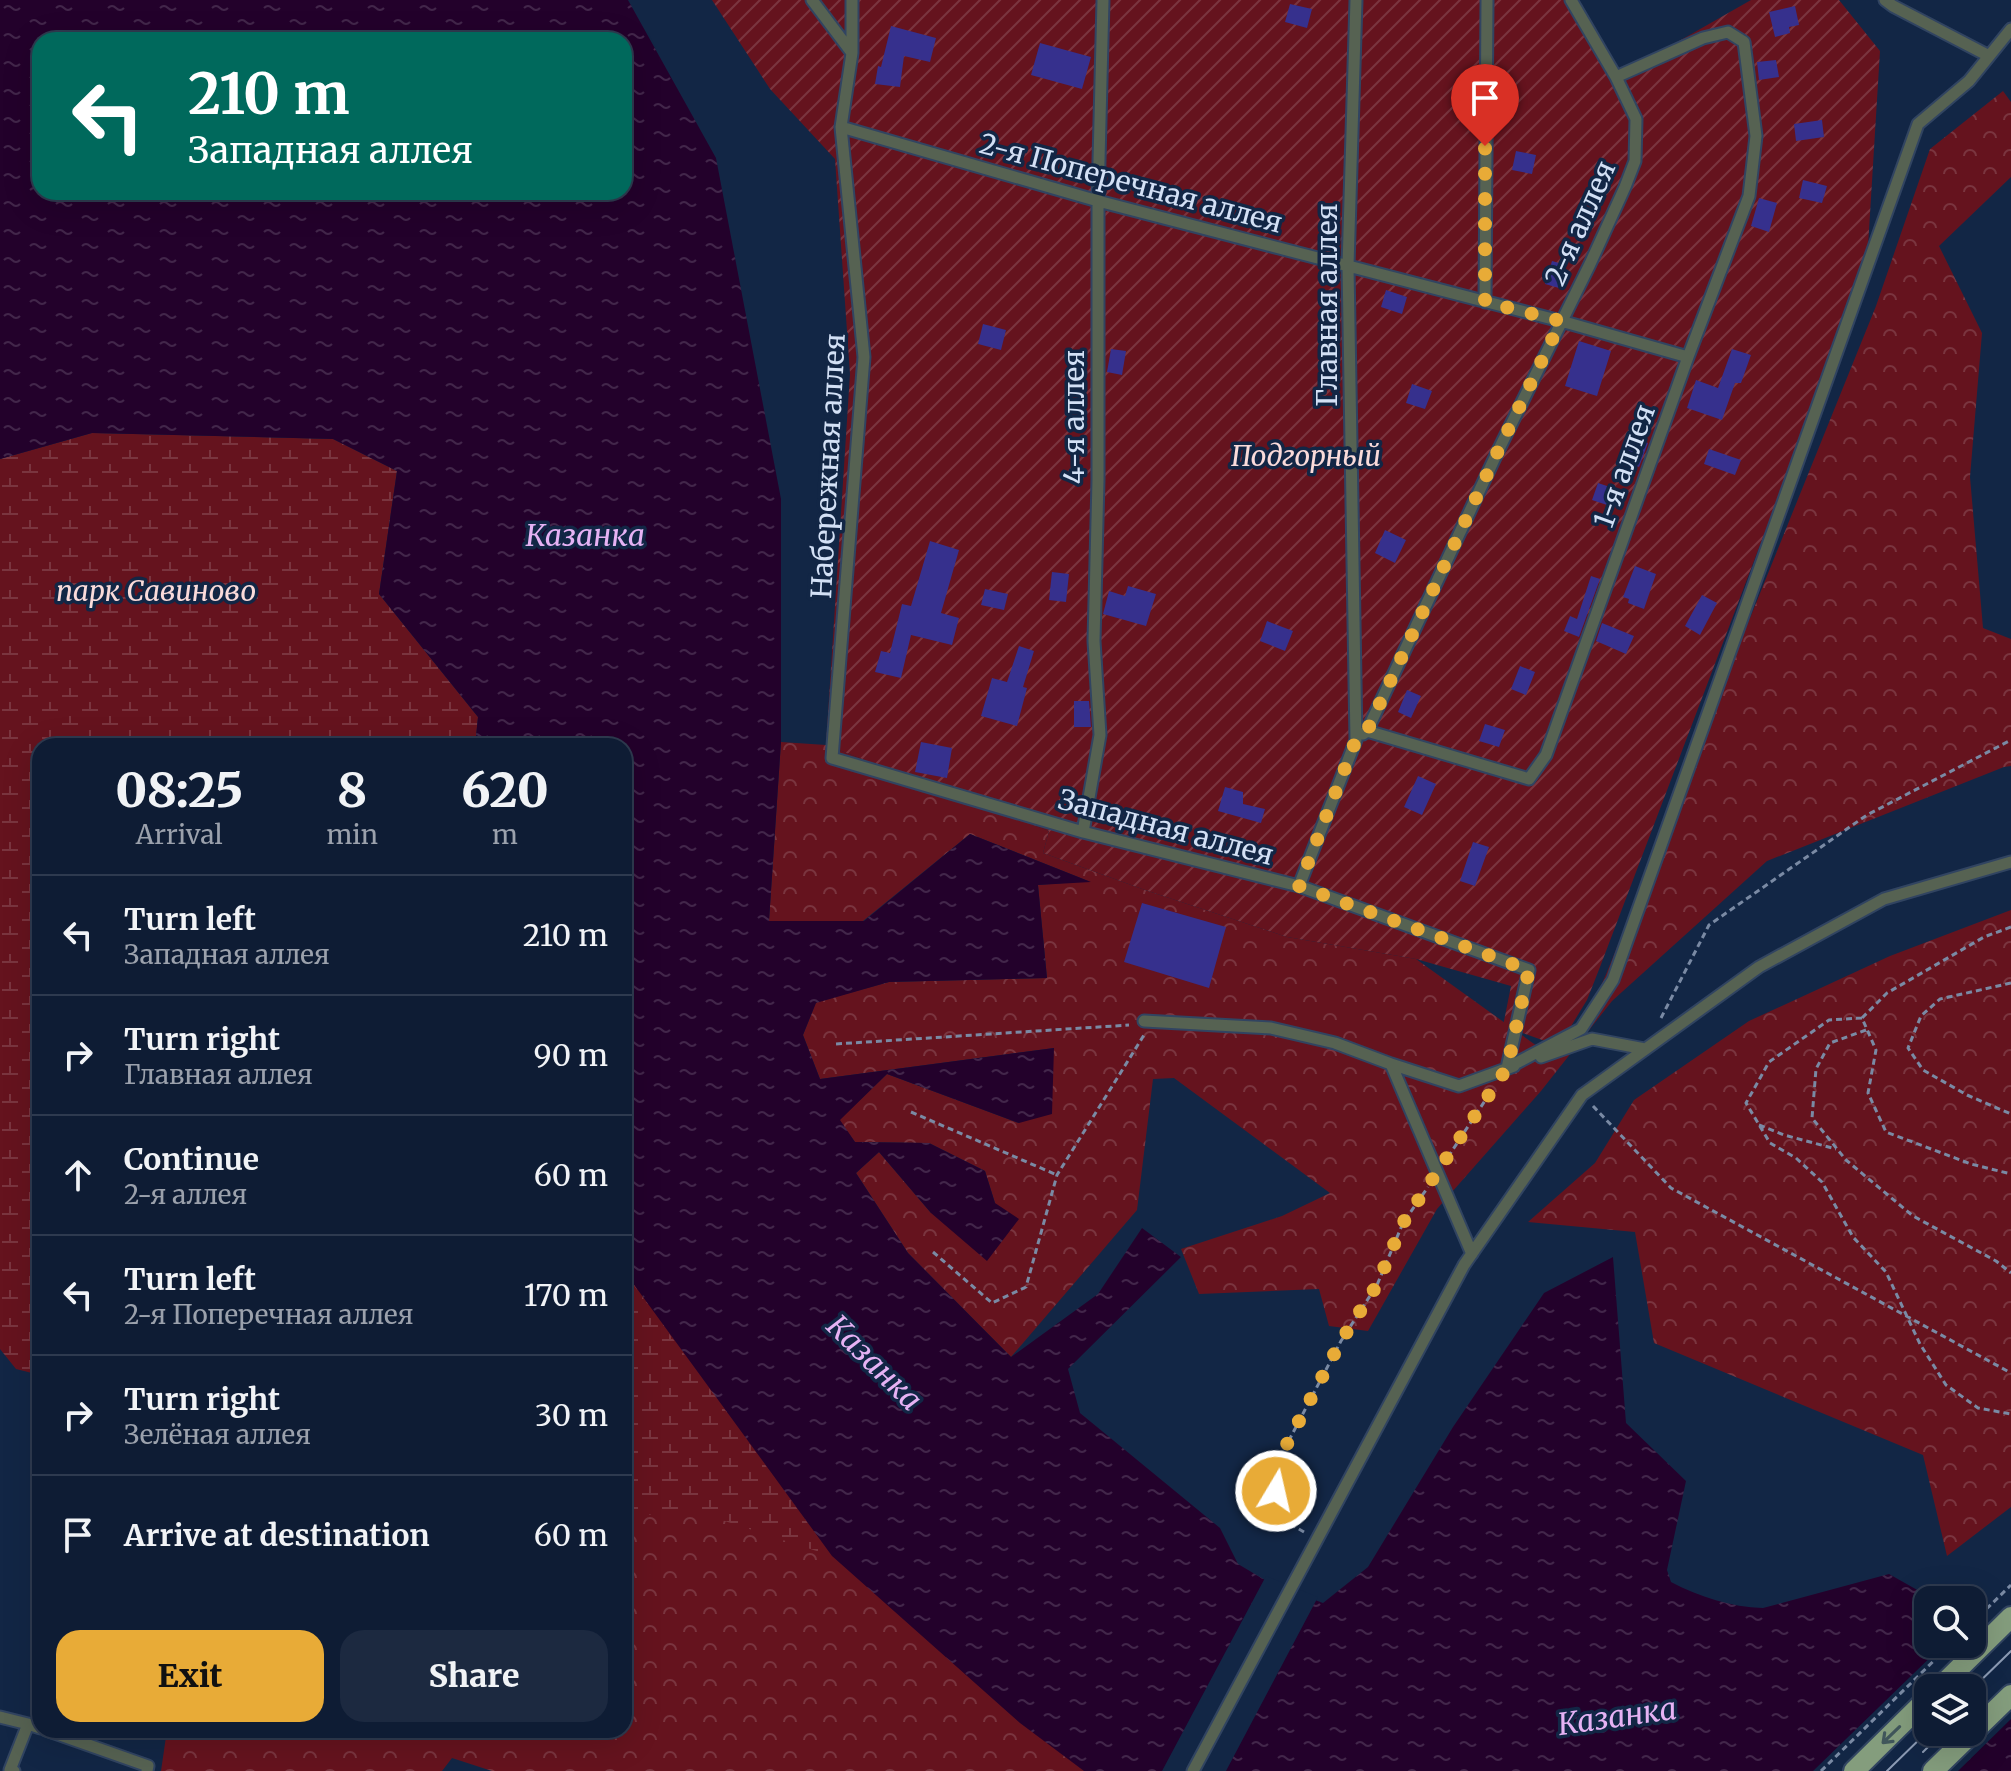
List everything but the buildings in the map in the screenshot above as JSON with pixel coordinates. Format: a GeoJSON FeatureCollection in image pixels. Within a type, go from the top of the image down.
{"type":"FeatureCollection","features":[{"type":"Feature","properties":{"kind":"main road"},"geometry":{"type":"LineString","coordinates":[[1953,1674],[2011,1617]]}},
{"type":"Feature","properties":{"kind":"main road"},"geometry":{"type":"LineString","coordinates":[[1933,1771],[2011,1695]]}},
{"type":"Feature","properties":{"kind":"main road"},"geometry":{"type":"LineString","coordinates":[[1854,1771],[1914,1712]]}},
{"type":"Feature","properties":{"kind":"lane"},"geometry":{"type":"LineString","coordinates":[[812,0],[852,53]]}},
{"type":"Feature","properties":{"kind":"lane","name":"Набережная аллея"},"geometry":{"type":"LineString","coordinates":[[832,758],[864,357],[841,127],[852,53],[852,0]]}},
{"type":"Feature","properties":{"kind":"lane","name":"4-я аллея"},"geometry":{"type":"LineString","coordinates":[[1083,832],[1100,735],[1094,641],[1103,0]]}},
{"type":"Feature","properties":{"kind":"lane","name":"Главная аллея"},"geometry":{"type":"LineString","coordinates":[[1299,886],[1356,740],[1348,266],[1356,0]]}},
{"type":"Feature","properties":{"kind":"lane"},"geometry":{"type":"LineString","coordinates":[[1485,302],[1487,0]]}},
{"type":"Feature","properties":{"kind":"lane","name":"2-я аллея"},"geometry":{"type":"LineString","coordinates":[[1367,731],[1498,451],[1590,264],[1635,161],[1636,119],[1616,77],[1571,0]]}},
{"type":"Feature","properties":{"kind":"lane"},"geometry":{"type":"LineString","coordinates":[[1885,0],[1989,56]]}},
{"type":"Feature","properties":{"kind":"lane"},"geometry":{"type":"LineString","coordinates":[[1507,1068],[1581,1029],[1613,980],[1918,124],[1969,81],[2011,29]]}},
{"type":"Feature","properties":{"kind":"lane","name":"1-я аллея"},"geometry":{"type":"LineString","coordinates":[[1367,731],[1529,779],[1546,755],[1749,196],[1756,136],[1744,42],[1728,32],[1703,38],[1616,77]]}},
{"type":"Feature","properties":{"kind":"lane","name":"2-я Поперечная аллея"},"geometry":{"type":"LineString","coordinates":[[841,127],[1098,201],[1688,357]]}},
{"type":"Feature","properties":{"kind":"lane"},"geometry":{"type":"LineString","coordinates":[[1356,740],[1367,731]]}},
{"type":"Feature","properties":{"kind":"lane","name":"Западная аллея"},"geometry":{"type":"LineString","coordinates":[[832,758],[1083,832],[1299,886],[1529,970],[1507,1068]]}},
{"type":"Feature","properties":{"kind":"lane"},"geometry":{"type":"LineString","coordinates":[[1193,1771],[1464,1265],[1582,1095],[1759,967],[1884,899],[2011,862]]}},
{"type":"Feature","properties":{"kind":"lane"},"geometry":{"type":"LineString","coordinates":[[1144,1023],[1271,1028],[1335,1043],[1459,1086],[1592,1039],[1645,1049]]}},
{"type":"Feature","properties":{"kind":"lane"},"geometry":{"type":"LineString","coordinates":[[1391,1064],[1472,1254]]}},
{"type":"Feature","properties":{"kind":"lane"},"geometry":{"type":"LineString","coordinates":[[0,1717],[32,1725]]}},
{"type":"Feature","properties":{"kind":"lane"},"geometry":{"type":"LineString","coordinates":[[14,1771],[10,1770],[32,1730]]}},
{"type":"Feature","properties":{"kind":"lane"},"geometry":{"type":"LineString","coordinates":[[69,1738],[148,1766],[147,1771]]}},
{"type":"Feature","properties":{"kind":"path"},"geometry":{"type":"LineString","coordinates":[[1659,1021],[1709,925],[1867,815],[2011,740]]}},
{"type":"Feature","properties":{"kind":"path"},"geometry":{"type":"LineString","coordinates":[[2011,927],[1984,937],[1887,993],[1862,1018],[1829,1020],[1769,1062],[1746,1103],[1770,1143],[1796,1158],[1822,1182],[1853,1237],[1886,1272],[1920,1344],[1946,1385],[1978,1408],[2011,1414]]}},
{"type":"Feature","properties":{"kind":"path"},"geometry":{"type":"LineString","coordinates":[[2011,983],[1940,999],[1921,1016],[1908,1048],[1923,1070],[1967,1095],[2011,1114]]}},
{"type":"Feature","properties":{"kind":"path"},"geometry":{"type":"LineString","coordinates":[[1862,1018],[1876,1050],[1868,1093],[1886,1132],[1971,1164],[2011,1174]]}},
{"type":"Feature","properties":{"kind":"path"},"geometry":{"type":"LineString","coordinates":[[836,1044],[1144,1023]]}},
{"type":"Feature","properties":{"kind":"path"},"geometry":{"type":"LineString","coordinates":[[933,1252],[992,1303],[1026,1287],[1057,1175],[1144,1023]]}},
{"type":"Feature","properties":{"kind":"path"},"geometry":{"type":"LineString","coordinates":[[1867,1030],[1830,1043],[1816,1069],[1812,1118],[1846,1160],[1913,1216],[1996,1261],[2011,1273]]}},
{"type":"Feature","properties":{"kind":"path"},"geometry":{"type":"LineString","coordinates":[[1448,1156],[1507,1068]]}},
{"type":"Feature","properties":{"kind":"path"},"geometry":{"type":"LineString","coordinates":[[1582,1095],[1671,1188],[2011,1373]]}},
{"type":"Feature","properties":{"kind":"path"},"geometry":{"type":"LineString","coordinates":[[911,1112],[1057,1175]]}},
{"type":"Feature","properties":{"kind":"path"},"geometry":{"type":"LineString","coordinates":[[1759,1125],[1837,1149]]}},
{"type":"Feature","properties":{"kind":"path"},"geometry":{"type":"LineString","coordinates":[[1317,1541],[1277,1516],[1275,1467],[1341,1341],[1377,1285],[1403,1223],[1433,1179]]}},
{"type":"Feature","properties":{"kind":"path"},"geometry":{"type":"LineString","coordinates":[[1986,1609],[2011,1585]]}},
{"type":"Feature","properties":{"kind":"path"},"geometry":{"type":"LineString","coordinates":[[1821,1771],[1937,1658]]}},
{"type":"Feature","properties":{"kind":"green space","name":"Подгорный"},"geometry":{"type":"Polygon","coordinates":[[[712,0],[1570,0],[1616,77],[1751,0],[1839,0],[1880,51],[1867,263],[1600,967],[1587,1000],[1559,1046],[1503,1026],[1511,986],[1416,959],[1287,937],[1145,890],[1043,853],[1049,831],[826,745],[850,374],[835,159],[770,89],[712,0]]]}},
{"type":"Feature","properties":{"kind":"green space"},"geometry":{"type":"Polygon","coordinates":[[[2003,91],[2011,102],[2011,177],[1939,246],[1982,333],[1970,477],[1983,628],[2011,639],[2011,766],[1767,861],[1612,1001],[1541,1091],[1437,1209],[1368,1331],[1329,1326],[1319,1289],[1199,1294],[1181,1249],[1282,1216],[1330,1193],[1174,1078],[1153,1079],[1137,1210],[1011,1357],[908,1253],[856,1173],[879,1152],[931,1213],[995,1203],[985,1171],[929,1143],[855,1142],[839,1120],[887,1074],[1019,1123],[1054,1048],[820,1079],[803,1035],[816,1002],[889,982],[1047,978],[1038,885],[1088,881],[970,834],[863,921],[769,921],[781,742],[826,745],[1049,831],[1043,853],[1145,890],[1287,937],[1416,959],[1544,1051],[1562,1053],[1597,995],[1607,972],[1876,306],[1930,149],[2003,91]]]}},
{"type":"Feature","properties":{"kind":"green space","name":"парк Савиново"},"geometry":{"type":"Polygon","coordinates":[[[92,433],[333,439],[397,471],[379,594],[478,717],[476,738],[32,738],[32,1373],[16,1369],[0,1349],[0,459],[92,433]]]}},
{"type":"Feature","properties":{"kind":"green space"},"geometry":{"type":"Polygon","coordinates":[[[2011,910],[2011,1507],[1947,1556],[1923,1455],[1654,1343],[1635,1232],[1528,1222],[1595,1163],[1634,1100],[1749,1021],[1890,956],[2011,910]]]}},
{"type":"Feature","properties":{"kind":"green space"},"geometry":{"type":"Polygon","coordinates":[[[632,1270],[1102,1771],[492,1771],[452,1758],[442,1771],[161,1771],[166,1738],[632,1738],[632,1270]]]}},
{"type":"Feature","properties":{"kind":"green space"},"geometry":{"type":"Polygon","coordinates":[[[632,1283],[832,1556],[688,1509],[647,1515],[632,1508],[632,1283]]]}},
{"type":"Feature","properties":{"kind":"water","name":"Казанка"},"geometry":{"type":"Polygon","coordinates":[[[0,0],[628,0],[716,158],[781,499],[781,742],[769,921],[864,921],[970,834],[1091,882],[1038,885],[1047,978],[889,982],[816,1003],[803,1035],[820,1079],[1054,1048],[1052,1114],[1019,1123],[887,1074],[840,1120],[855,1142],[929,1143],[985,1171],[995,1203],[1019,1219],[987,1261],[931,1213],[879,1152],[856,1173],[908,1253],[1011,1357],[1098,1294],[1142,1228],[1181,1257],[1068,1369],[1080,1413],[1220,1528],[1238,1564],[1270,1583],[1323,1603],[1368,1567],[1453,1427],[1544,1293],[1613,1257],[1626,1423],[1686,1481],[1667,1570],[1671,1582],[1716,1600],[1763,1608],[1889,1574],[1914,1588],[1914,1658],[1986,1658],[1986,1643],[2011,1643],[2011,1771],[1084,1771],[1020,1723],[832,1556],[632,1282],[632,738],[476,738],[478,717],[379,594],[397,471],[333,439],[92,433],[0,459],[0,0]]]}},
{"type":"Feature","properties":{"kind":"pier"},"geometry":{"type":"Polygon","coordinates":[[[1266,1576],[1318,1597],[1226,1771],[1162,1771],[1266,1576]]]}},
{"type":"Feature","properties":{"kind":"pier"},"geometry":{"type":"Polygon","coordinates":[[[1986,1625],[2011,1639],[2011,1719],[1986,1744],[1986,1674],[1914,1674],[1914,1746],[1983,1746],[1958,1771],[1813,1771],[1930,1658],[1986,1658],[1986,1625]]]}},
{"type":"Feature","properties":{"kind":"tram line"},"geometry":{"type":"LineString","coordinates":[[1986,1675],[2011,1651]]}},
{"type":"Feature","properties":{"kind":"tram line"},"geometry":{"type":"LineString","coordinates":[[1887,1771],[1914,1745]]}},
{"type":"Feature","properties":{"kind":"tram line"},"geometry":{"type":"LineString","coordinates":[[1923,1752],[1929,1746]]}},
{"type":"Feature","properties":{"kind":"route"},"geometry":{"type":"LineString","coordinates":[[1276,1491],[1275,1467],[1341,1341],[1377,1285],[1403,1223],[1507,1068],[1529,970],[1299,886],[1356,740],[1367,731],[1561,321],[1485,302],[1485,146]]}}]}
